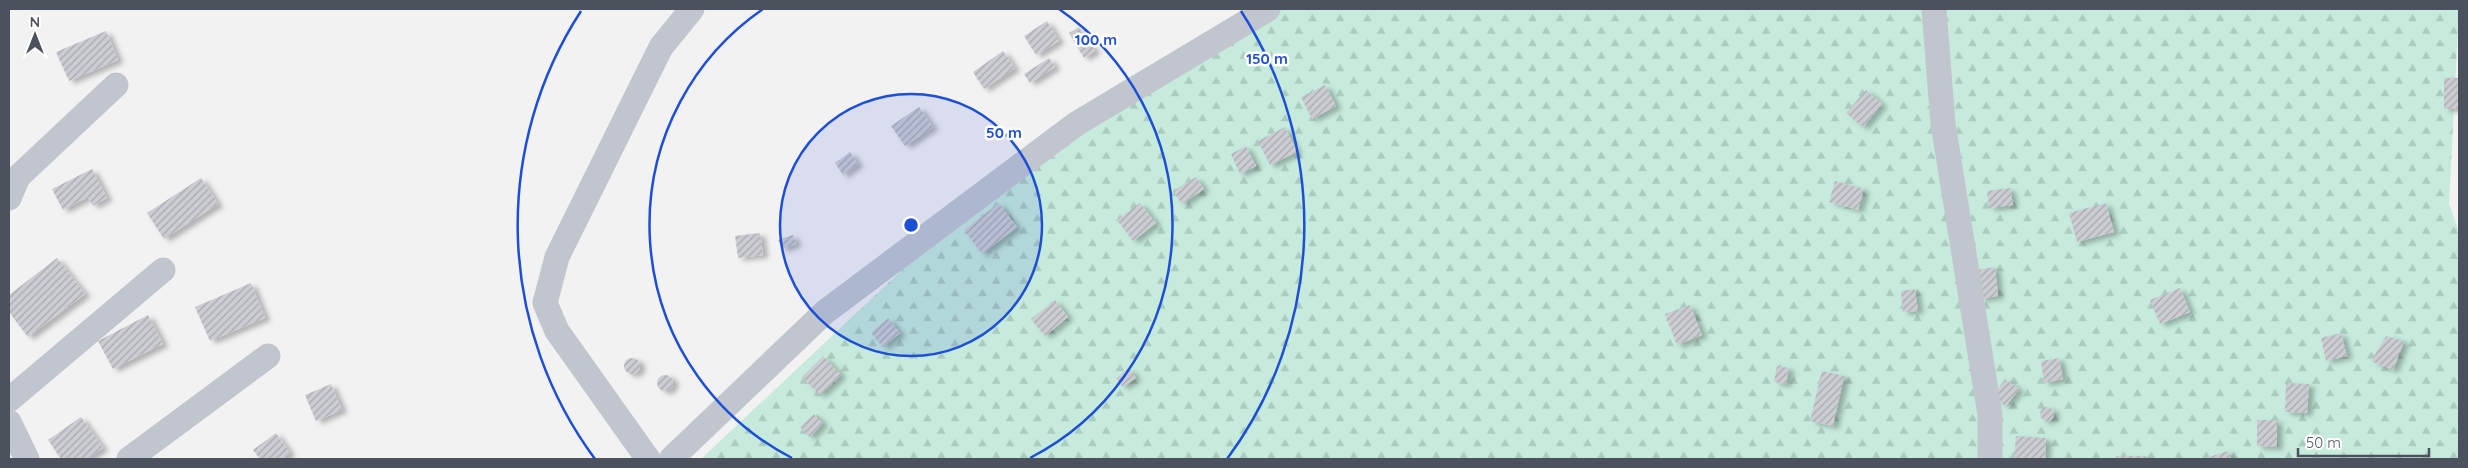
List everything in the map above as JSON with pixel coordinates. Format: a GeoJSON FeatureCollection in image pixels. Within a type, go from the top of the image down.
{"type":"FeatureCollection","features":[{"type":"Feature","properties":{"kind":"street"},"geometry":{"type":"LineString","coordinates":[[648,459],[557,331],[545,303],[557,257],[648,73],[662,47],[692,9]]}},
{"type":"Feature","properties":{"kind":"street"},"geometry":{"type":"LineString","coordinates":[[671,459],[833,306],[1076,124],[1268,9]]}},
{"type":"Feature","properties":{"kind":"street"},"geometry":{"type":"LineString","coordinates":[[1934,9],[1943,124],[1990,415],[1990,459]]}},
{"type":"Feature","properties":{"kind":"street"},"geometry":{"type":"LineString","coordinates":[[9,198],[18,177],[116,85]]}},
{"type":"Feature","properties":{"kind":"street"},"geometry":{"type":"LineString","coordinates":[[9,400],[163,270]]}},
{"type":"Feature","properties":{"kind":"street"},"geometry":{"type":"LineString","coordinates":[[129,459],[268,356]]}},
{"type":"Feature","properties":{"kind":"street"},"geometry":{"type":"LineString","coordinates":[[9,422],[27,459]]}},
{"type":"Feature","properties":{"kind":"green space"},"geometry":{"type":"Polygon","coordinates":[[[1280,9],[2459,9],[2449,204],[2459,232],[2459,459],[701,459],[1003,175],[1280,9]]]}},
{"type":"Feature","properties":{"kind":"building"},"geometry":{"type":"Polygon","coordinates":[[[1047,21],[1059,41],[1036,55],[1024,36],[1047,21]]]}},
{"type":"Feature","properties":{"kind":"building"},"geometry":{"type":"Polygon","coordinates":[[[1079,27],[1095,51],[1084,58],[1069,33],[1079,27]]]}},
{"type":"Feature","properties":{"kind":"building"},"geometry":{"type":"Polygon","coordinates":[[[106,31],[118,60],[69,81],[56,52],[106,31]]]}},
{"type":"Feature","properties":{"kind":"building"},"geometry":{"type":"Polygon","coordinates":[[[1003,51],[1015,68],[984,89],[973,72],[1003,51]]]}},
{"type":"Feature","properties":{"kind":"building"},"geometry":{"type":"Polygon","coordinates":[[[1049,58],[1055,67],[1030,83],[1024,74],[1049,58]]]}},
{"type":"Feature","properties":{"kind":"building"},"geometry":{"type":"Polygon","coordinates":[[[2444,78],[2459,78],[2459,109],[2444,109],[2444,78]]]}},
{"type":"Feature","properties":{"kind":"building"},"geometry":{"type":"Polygon","coordinates":[[[1325,85],[1336,106],[1312,119],[1301,97],[1325,85]]]}},
{"type":"Feature","properties":{"kind":"building"},"geometry":{"type":"Polygon","coordinates":[[[1866,90],[1882,104],[1863,127],[1846,113],[1866,90]]]}},
{"type":"Feature","properties":{"kind":"building"},"geometry":{"type":"Polygon","coordinates":[[[919,107],[933,127],[905,146],[891,126],[919,107]]]}},
{"type":"Feature","properties":{"kind":"building"},"geometry":{"type":"Polygon","coordinates":[[[1285,127],[1297,152],[1270,165],[1258,141],[1285,127]]]}},
{"type":"Feature","properties":{"kind":"building"},"geometry":{"type":"Polygon","coordinates":[[[1246,146],[1256,166],[1240,174],[1231,154],[1246,146]]]}},
{"type":"Feature","properties":{"kind":"building"},"geometry":{"type":"Polygon","coordinates":[[[850,152],[858,164],[843,175],[835,163],[850,152]]]}},
{"type":"Feature","properties":{"kind":"building"},"geometry":{"type":"Polygon","coordinates":[[[92,169],[107,198],[93,206],[88,197],[63,210],[52,189],[92,169]]]}},
{"type":"Feature","properties":{"kind":"building"},"geometry":{"type":"Polygon","coordinates":[[[1196,177],[1204,189],[1182,204],[1173,191],[1196,177]]]}},
{"type":"Feature","properties":{"kind":"building"},"geometry":{"type":"Polygon","coordinates":[[[201,178],[218,204],[164,239],[147,213],[201,178]]]}},
{"type":"Feature","properties":{"kind":"building"},"geometry":{"type":"Polygon","coordinates":[[[1835,181],[1864,189],[1858,210],[1829,202],[1835,181]]]}},
{"type":"Feature","properties":{"kind":"building"},"geometry":{"type":"Polygon","coordinates":[[[2010,188],[2013,205],[1989,208],[1987,191],[2010,188]]]}},
{"type":"Feature","properties":{"kind":"building"},"geometry":{"type":"Polygon","coordinates":[[[999,203],[1017,227],[982,254],[964,230],[999,203]]]}},
{"type":"Feature","properties":{"kind":"building"},"geometry":{"type":"Polygon","coordinates":[[[1140,203],[1156,223],[1133,241],[1117,220],[1140,203]]]}},
{"type":"Feature","properties":{"kind":"building"},"geometry":{"type":"Polygon","coordinates":[[[2106,203],[2114,232],[2077,242],[2069,213],[2106,203]]]}},
{"type":"Feature","properties":{"kind":"building"},"geometry":{"type":"Polygon","coordinates":[[[760,233],[763,255],[738,258],[735,236],[760,233]]]}},
{"type":"Feature","properties":{"kind":"building"},"geometry":{"type":"Polygon","coordinates":[[[793,235],[796,244],[782,249],[778,240],[793,235]]]}},
{"type":"Feature","properties":{"kind":"building"},"geometry":{"type":"Polygon","coordinates":[[[57,258],[85,294],[28,337],[9,312],[9,295],[57,258]]]}},
{"type":"Feature","properties":{"kind":"building"},"geometry":{"type":"Polygon","coordinates":[[[1995,267],[1998,296],[1980,299],[1977,270],[1995,267]]]}},
{"type":"Feature","properties":{"kind":"building"},"geometry":{"type":"Polygon","coordinates":[[[251,283],[265,318],[210,341],[195,307],[251,283]]]}},
{"type":"Feature","properties":{"kind":"building"},"geometry":{"type":"Polygon","coordinates":[[[2180,288],[2190,312],[2160,324],[2150,300],[2180,288]]]}},
{"type":"Feature","properties":{"kind":"building"},"geometry":{"type":"Polygon","coordinates":[[[1915,289],[1918,311],[1903,312],[1901,291],[1915,289]]]}},
{"type":"Feature","properties":{"kind":"building"},"geometry":{"type":"Polygon","coordinates":[[[1055,300],[1068,317],[1045,336],[1031,319],[1055,300]]]}},
{"type":"Feature","properties":{"kind":"building"},"geometry":{"type":"Polygon","coordinates":[[[1690,305],[1702,335],[1677,345],[1665,314],[1690,305]]]}},
{"type":"Feature","properties":{"kind":"building"},"geometry":{"type":"Polygon","coordinates":[[[148,315],[163,344],[113,369],[98,341],[148,315]]]}},
{"type":"Feature","properties":{"kind":"building"},"geometry":{"type":"Polygon","coordinates":[[[888,318],[900,333],[883,347],[871,333],[888,318]]]}},
{"type":"Feature","properties":{"kind":"building"},"geometry":{"type":"Polygon","coordinates":[[[2341,333],[2347,356],[2326,361],[2321,338],[2341,333]]]}},
{"type":"Feature","properties":{"kind":"building"},"geometry":{"type":"Polygon","coordinates":[[[2386,336],[2404,341],[2393,370],[2371,361],[2386,336]]]}},
{"type":"Feature","properties":{"kind":"building"},"geometry":{"type":"Polygon","coordinates":[[[823,356],[841,375],[820,395],[802,377],[823,356]]]}},
{"type":"Feature","properties":{"kind":"building"},"geometry":{"type":"Polygon","coordinates":[[[629,358],[635,358],[640,363],[638,372],[629,374],[624,369],[624,363],[629,358]]]}},
{"type":"Feature","properties":{"kind":"building"},"geometry":{"type":"Polygon","coordinates":[[[2059,358],[2063,379],[2044,383],[2041,361],[2059,358]]]}},
{"type":"Feature","properties":{"kind":"building"},"geometry":{"type":"Polygon","coordinates":[[[1777,366],[1789,368],[1786,384],[1774,382],[1777,366]]]}},
{"type":"Feature","properties":{"kind":"building"},"geometry":{"type":"Polygon","coordinates":[[[1129,368],[1136,378],[1123,387],[1116,378],[1129,368]]]}},
{"type":"Feature","properties":{"kind":"building"},"geometry":{"type":"Polygon","coordinates":[[[1822,371],[1844,376],[1833,426],[1810,421],[1822,371]]]}},
{"type":"Feature","properties":{"kind":"building"},"geometry":{"type":"Polygon","coordinates":[[[665,375],[673,383],[665,391],[657,383],[665,375]]]}},
{"type":"Feature","properties":{"kind":"building"},"geometry":{"type":"Polygon","coordinates":[[[2005,379],[2019,389],[2006,406],[1993,396],[2005,379]]]}},
{"type":"Feature","properties":{"kind":"building"},"geometry":{"type":"Polygon","coordinates":[[[2286,383],[2309,384],[2307,413],[2285,412],[2286,383]]]}},
{"type":"Feature","properties":{"kind":"building"},"geometry":{"type":"Polygon","coordinates":[[[331,384],[342,410],[316,421],[305,395],[331,384]]]}},
{"type":"Feature","properties":{"kind":"building"},"geometry":{"type":"Polygon","coordinates":[[[2047,407],[2052,409],[2054,414],[2052,419],[2047,421],[2042,419],[2040,414],[2042,409],[2047,407]]]}},
{"type":"Feature","properties":{"kind":"building"},"geometry":{"type":"Polygon","coordinates":[[[814,414],[823,423],[810,437],[800,427],[814,414]]]}},
{"type":"Feature","properties":{"kind":"building"},"geometry":{"type":"Polygon","coordinates":[[[81,417],[103,448],[87,459],[61,459],[48,440],[81,417]]]}},
{"type":"Feature","properties":{"kind":"building"},"geometry":{"type":"Polygon","coordinates":[[[2257,420],[2277,420],[2277,447],[2257,446],[2257,420]]]}},
{"type":"Feature","properties":{"kind":"building"},"geometry":{"type":"Polygon","coordinates":[[[276,433],[290,453],[282,459],[260,459],[253,450],[276,433]]]}},
{"type":"Feature","properties":{"kind":"building"},"geometry":{"type":"Polygon","coordinates":[[[2016,436],[2046,438],[2045,459],[2014,459],[2016,436]]]}},
{"type":"Feature","properties":{"kind":"building"},"geometry":{"type":"Polygon","coordinates":[[[2228,451],[2231,459],[2202,459],[2228,451]]]}},
{"type":"Feature","properties":{"kind":"building"},"geometry":{"type":"Polygon","coordinates":[[[2116,456],[2146,456],[2146,459],[2116,459],[2116,456]]]}}]}
